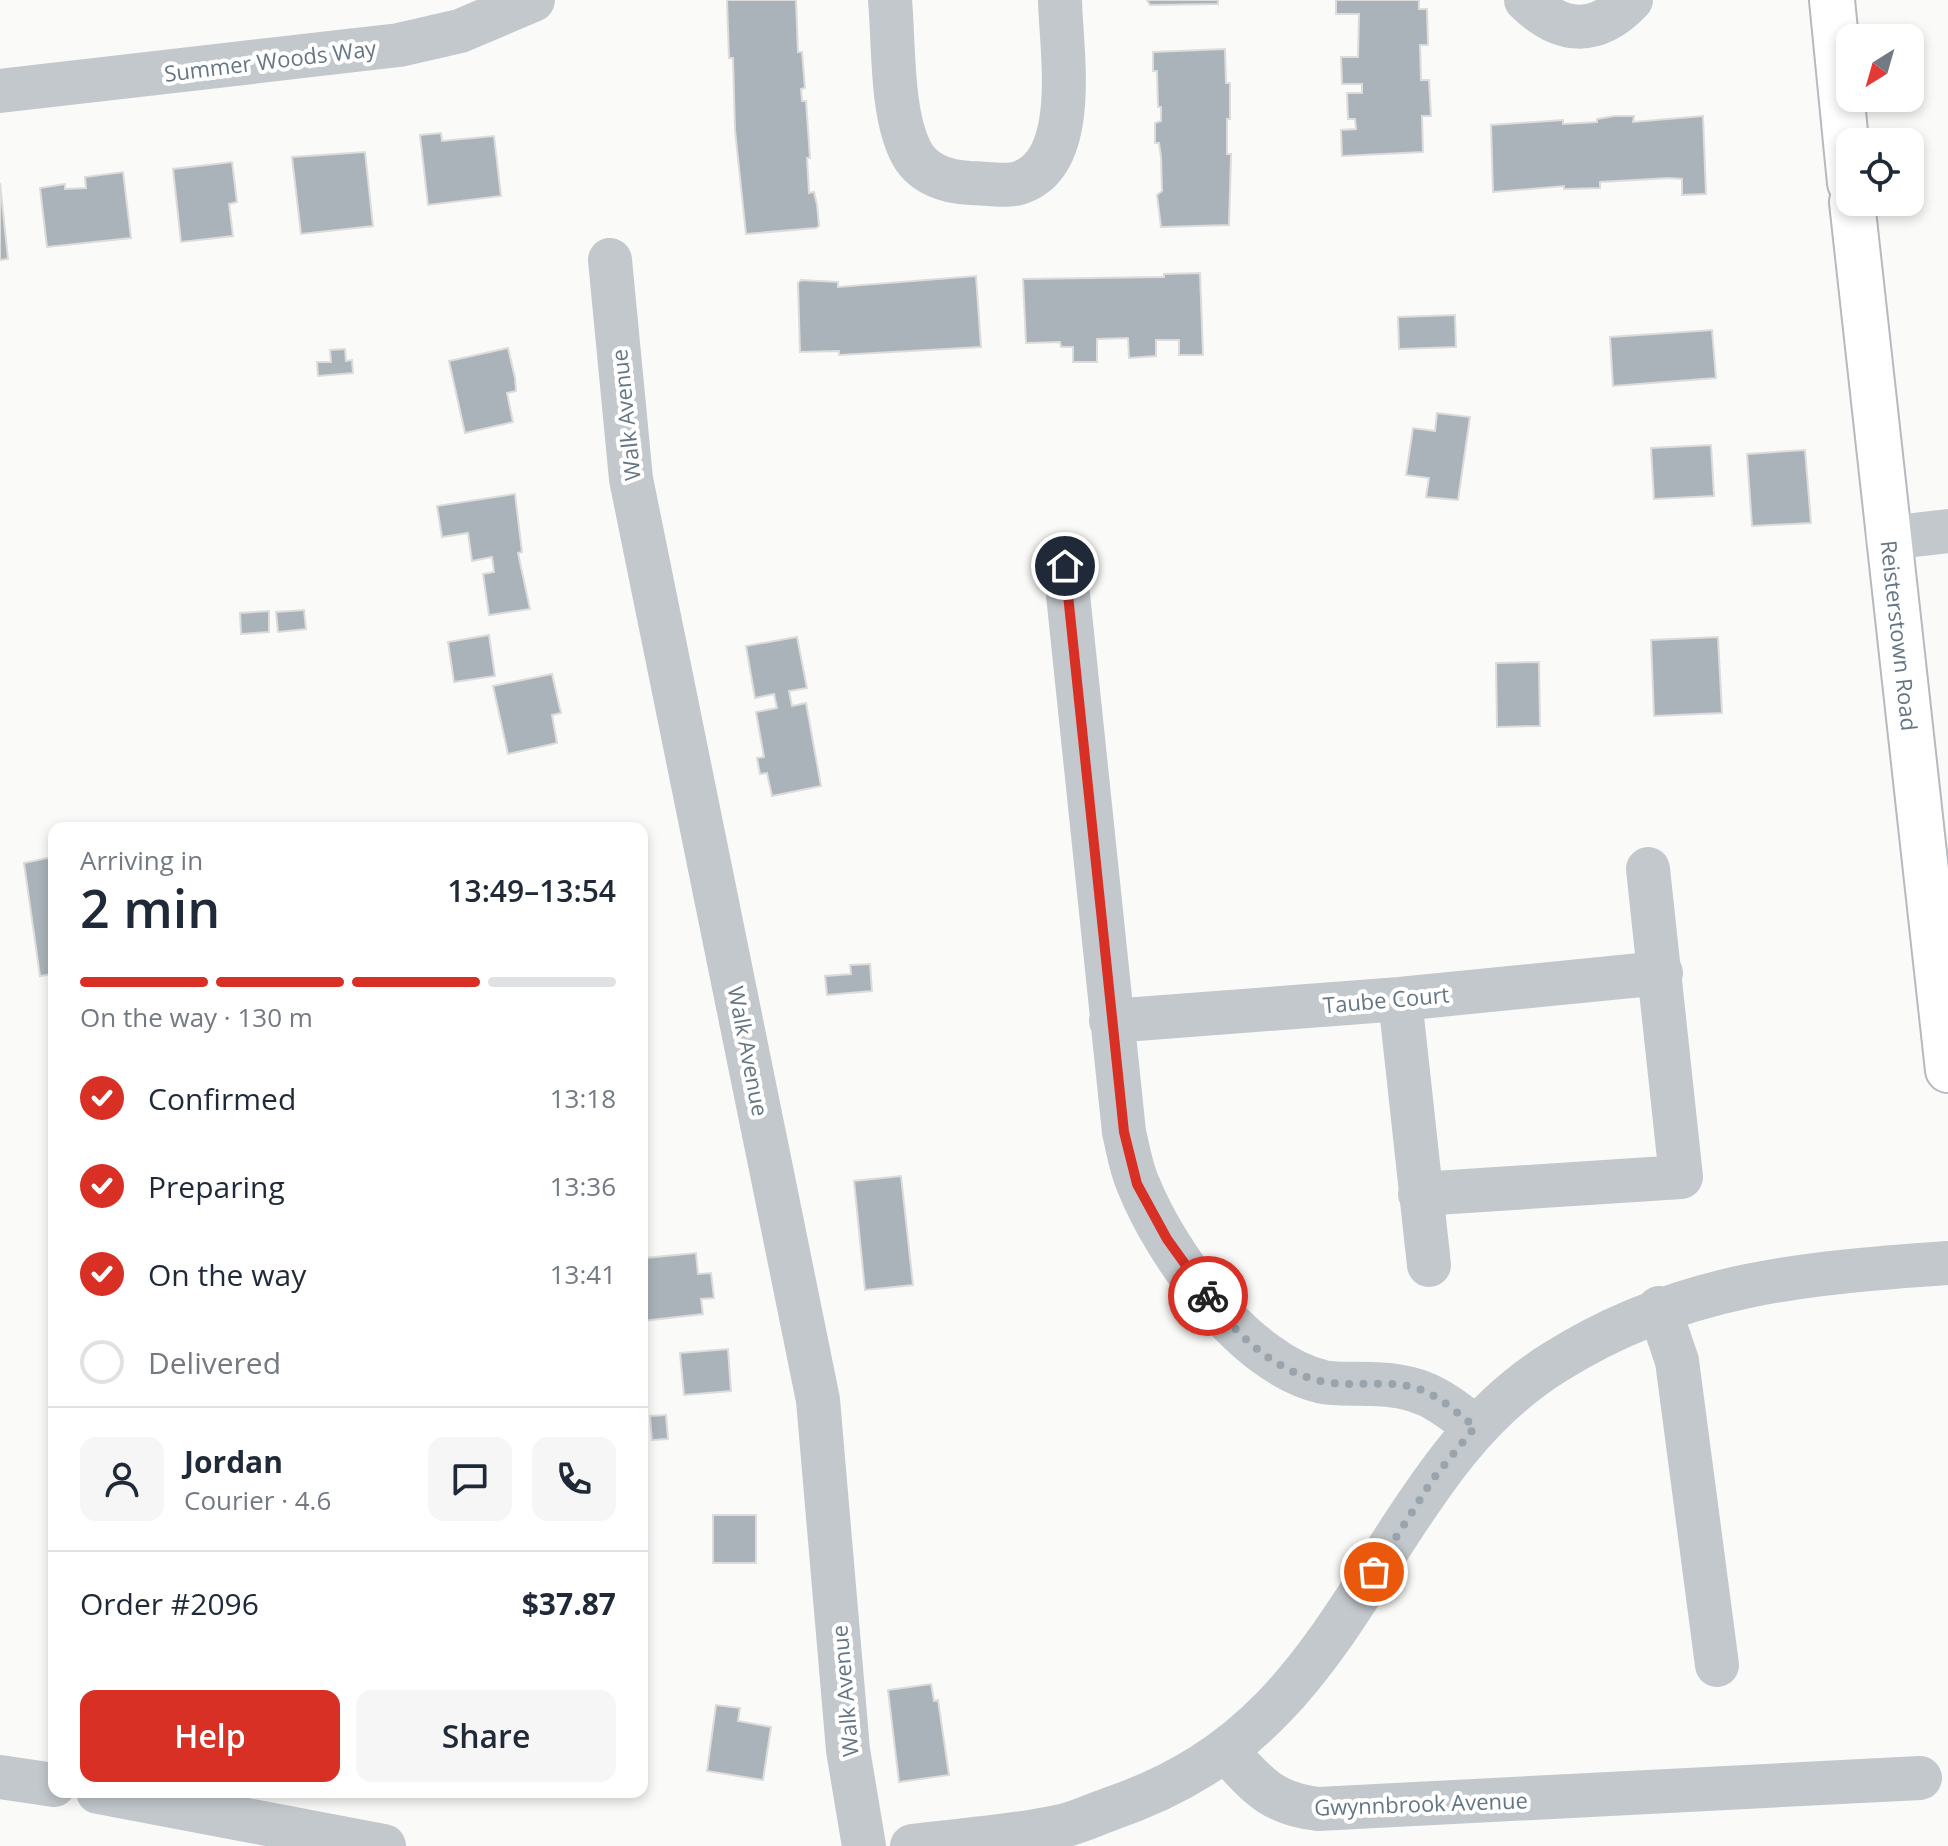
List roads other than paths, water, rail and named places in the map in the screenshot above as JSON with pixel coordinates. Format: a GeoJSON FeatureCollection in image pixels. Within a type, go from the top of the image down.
{"type":"FeatureCollection","features":[{"type":"Feature","properties":{"kind":"main road"},"geometry":{"type":"LineString","coordinates":[[1832,0],[1845,128]]}},
{"type":"Feature","properties":{"kind":"main road","name":"Reisterstown Road"},"geometry":{"type":"LineString","coordinates":[[1854,216],[1948,1070]]}},
{"type":"Feature","properties":{"kind":"street","name":"Summer Woods Way"},"geometry":{"type":"LineString","coordinates":[[0,91],[399,45],[460,31],[533,0]]}},
{"type":"Feature","properties":{"kind":"street"},"geometry":{"type":"LineString","coordinates":[[890,0],[902,131],[912,155],[948,182],[1004,183],[1018,183],[1042,170],[1054,153],[1062,129],[1060,0]]}},
{"type":"Feature","properties":{"kind":"street"},"geometry":{"type":"LineString","coordinates":[[1526,0],[1545,19],[1567,26],[1593,26],[1617,15],[1631,0]]}},
{"type":"Feature","properties":{"kind":"street","name":"Walk Avenue"},"geometry":{"type":"LineString","coordinates":[[610,260],[631,479],[818,1400],[848,1750],[864,1846]]}},
{"type":"Feature","properties":{"kind":"street"},"geometry":{"type":"LineString","coordinates":[[1888,538],[1948,531]]}},
{"type":"Feature","properties":{"kind":"street"},"geometry":{"type":"LineString","coordinates":[[1065,566],[1111,1021],[1124,1132],[1137,1184],[1167,1239],[1228,1324],[1258,1350],[1300,1375],[1327,1383],[1413,1387],[1438,1398],[1475,1427]]}},
{"type":"Feature","properties":{"kind":"street"},"geometry":{"type":"LineString","coordinates":[[1420,1194],[1681,1177],[1648,869]]}},
{"type":"Feature","properties":{"kind":"street","name":"Taube Court"},"geometry":{"type":"LineString","coordinates":[[1111,1021],[1400,999],[1661,973]]}},
{"type":"Feature","properties":{"kind":"street"},"geometry":{"type":"LineString","coordinates":[[1400,999],[1429,1265]]}},
{"type":"Feature","properties":{"kind":"street"},"geometry":{"type":"LineString","coordinates":[[912,1846],[1059,1827],[1175,1784],[1226,1751],[1281,1703],[1330,1642],[1433,1479],[1475,1427],[1553,1362],[1659,1308],[1749,1284],[1838,1271],[1948,1263]]}},
{"type":"Feature","properties":{"kind":"street"},"geometry":{"type":"LineString","coordinates":[[1659,1308],[1677,1361],[1717,1665]]}},
{"type":"Feature","properties":{"kind":"street","name":"Gwynnbrook Avenue"},"geometry":{"type":"LineString","coordinates":[[1226,1751],[1269,1796],[1292,1806],[1318,1809],[1920,1778]]}},
{"type":"Feature","properties":{"kind":"street"},"geometry":{"type":"LineString","coordinates":[[0,1777],[48,1784]]}},
{"type":"Feature","properties":{"kind":"street"},"geometry":{"type":"LineString","coordinates":[[130,1798],[384,1846]]}}]}
